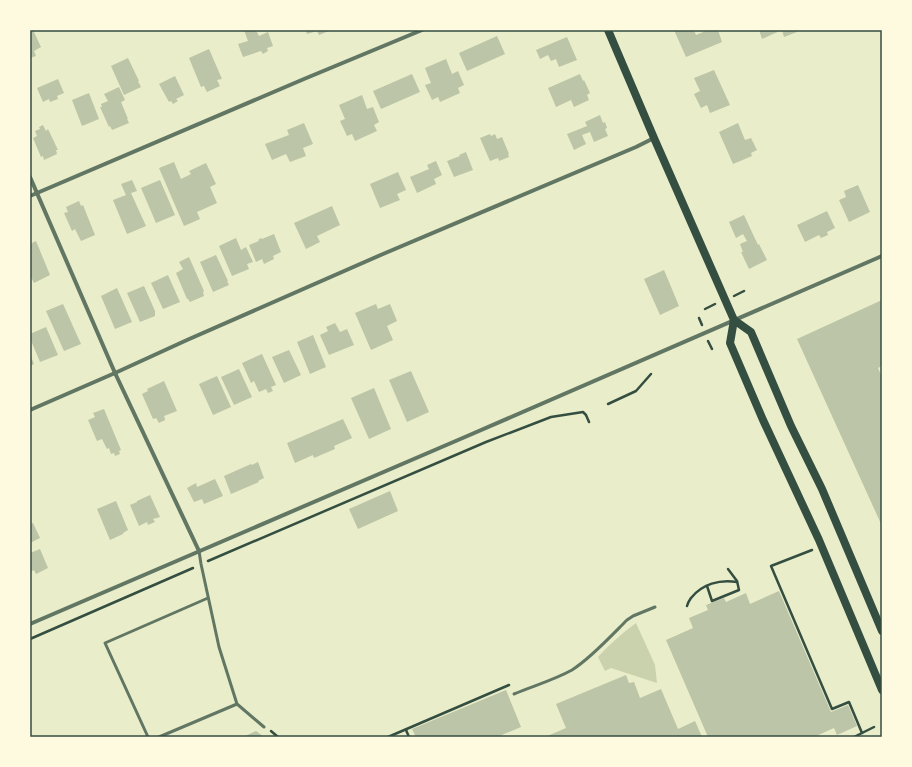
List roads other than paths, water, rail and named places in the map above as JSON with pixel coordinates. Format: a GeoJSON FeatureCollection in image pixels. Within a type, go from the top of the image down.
{"type":"FeatureCollection","features":[{"type":"Feature","properties":{"kind":"main road"},"geometry":{"type":"LineString","coordinates":[[608,30],[734,320],[750,332],[791,426],[822,489],[882,631]]}},
{"type":"Feature","properties":{"kind":"main road"},"geometry":{"type":"LineString","coordinates":[[734,320],[730,343],[763,420],[819,540],[882,690]]}},
{"type":"Feature","properties":{"kind":"street"},"geometry":{"type":"LineString","coordinates":[[30,196],[422,30]]}},
{"type":"Feature","properties":{"kind":"street"},"geometry":{"type":"LineString","coordinates":[[30,410],[383,254],[634,148],[654,138]]}},
{"type":"Feature","properties":{"kind":"street"},"geometry":{"type":"LineString","coordinates":[[30,177],[115,373],[199,552]]}},
{"type":"Feature","properties":{"kind":"street"},"geometry":{"type":"LineString","coordinates":[[30,624],[882,256]]}},
{"type":"Feature","properties":{"kind":"lane"},"geometry":{"type":"LineString","coordinates":[[199,552],[219,647],[237,704],[264,727]]}},
{"type":"Feature","properties":{"kind":"lane"},"geometry":{"type":"LineString","coordinates":[[148,737],[105,643],[208,598]]}},
{"type":"Feature","properties":{"kind":"lane"},"geometry":{"type":"LineString","coordinates":[[514,694],[572,669],[587,658],[627,620],[654,607]]}},
{"type":"Feature","properties":{"kind":"lane"},"geometry":{"type":"LineString","coordinates":[[159,737],[237,704]]}}]}
